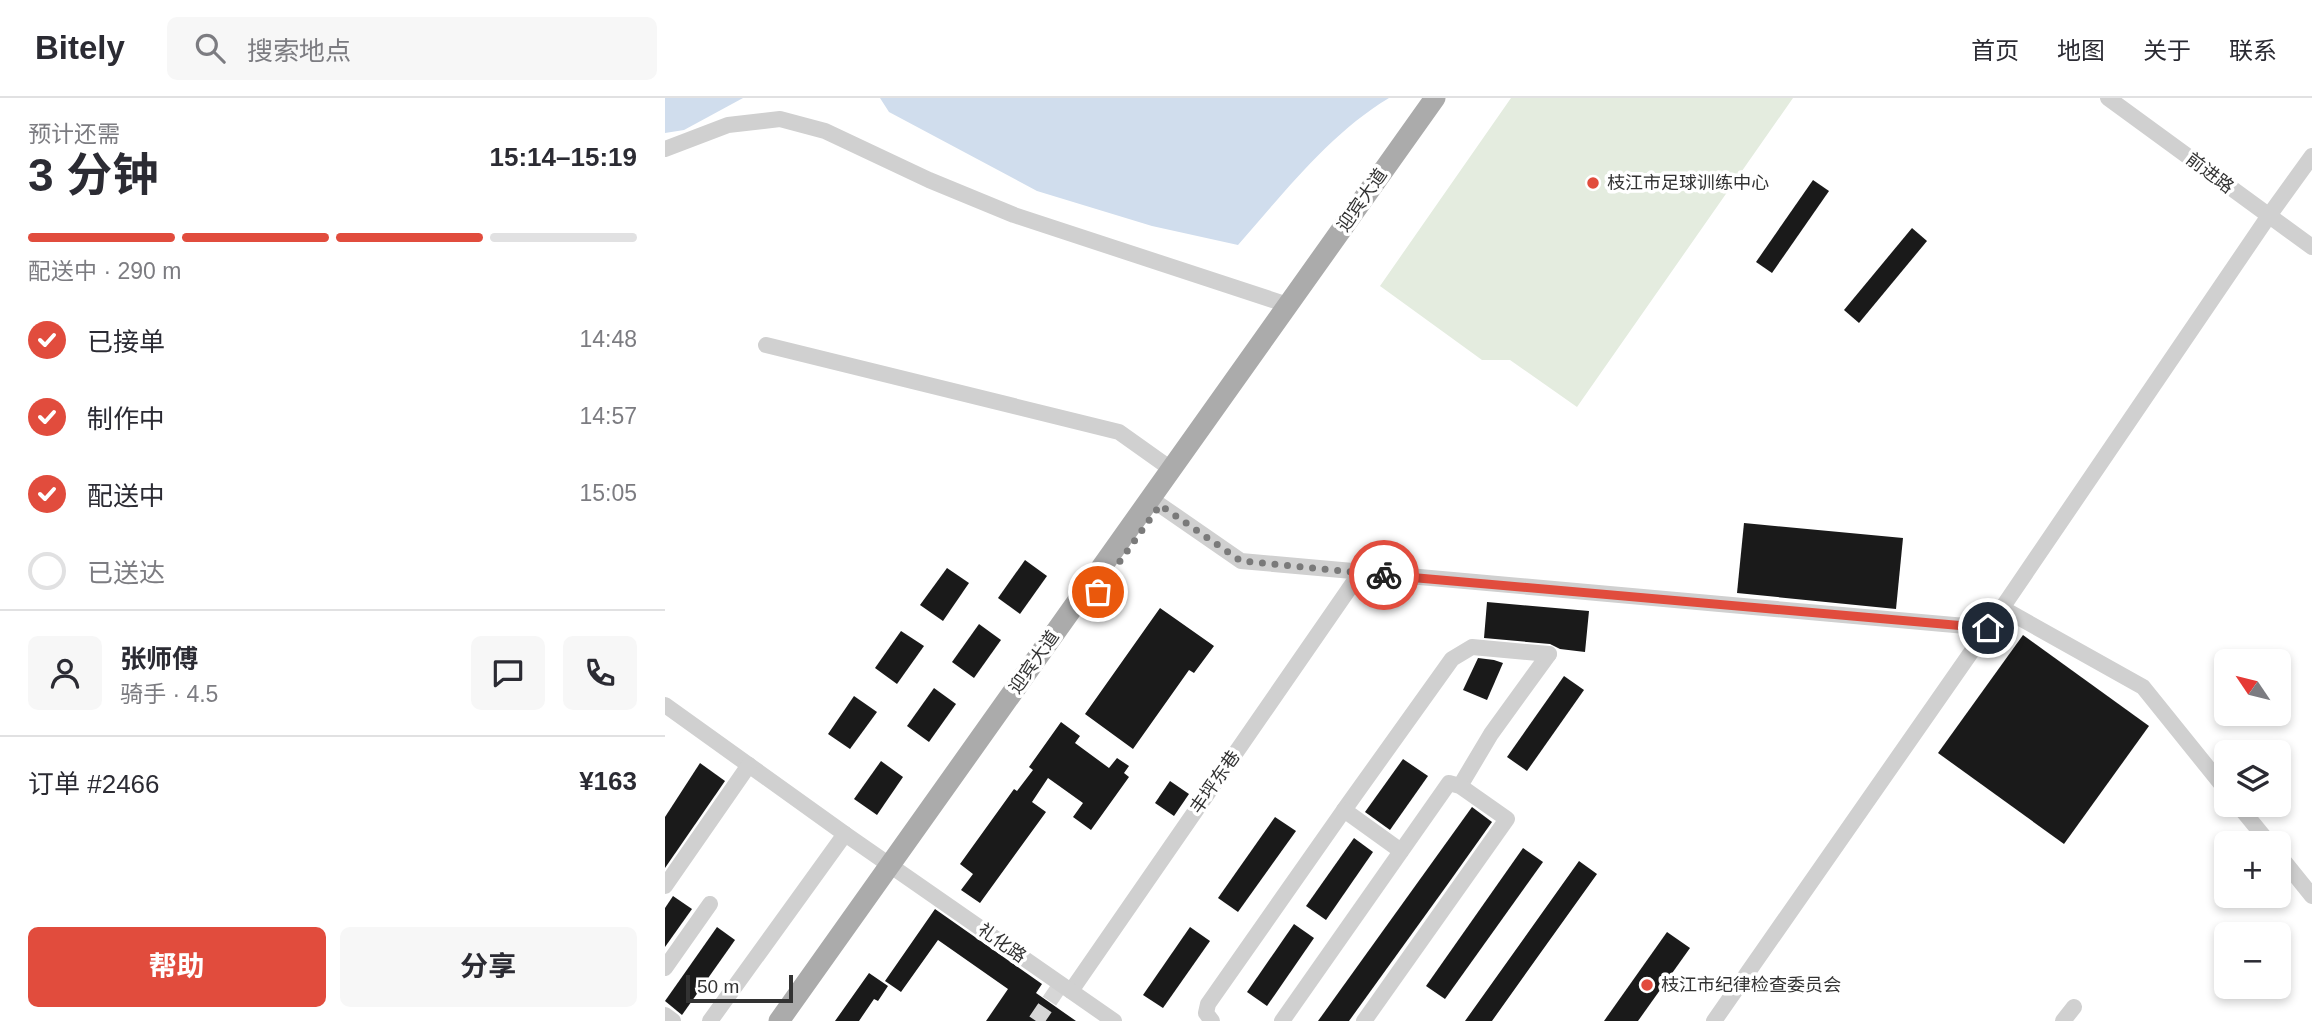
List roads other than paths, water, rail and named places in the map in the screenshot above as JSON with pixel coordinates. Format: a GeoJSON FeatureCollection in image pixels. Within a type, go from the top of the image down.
{"type":"FeatureCollection","features":[{"type":"Feature","properties":{"kind":"main road","name":"迎宾大道"},"geometry":{"type":"LineString","coordinates":[[794,1021],[895,869],[1171,469],[1434,98]]}},
{"type":"Feature","properties":{"kind":"main road","name":"迎宾大道"},"geometry":{"type":"LineString","coordinates":[[779,1021],[895,869],[1160,505],[1449,98]]}},
{"type":"Feature","properties":{"kind":"street","name":"前进路"},"geometry":{"type":"LineString","coordinates":[[2108,98],[2312,247]]}},
{"type":"Feature","properties":{"kind":"street"},"geometry":{"type":"LineString","coordinates":[[665,149],[728,125],[780,119],[825,131],[929,180],[1014,215],[1288,304]]}},
{"type":"Feature","properties":{"kind":"street"},"geometry":{"type":"LineString","coordinates":[[1714,1021],[2312,156]]}},
{"type":"Feature","properties":{"kind":"street"},"geometry":{"type":"LineString","coordinates":[[766,345],[1119,432],[1171,469]]}},
{"type":"Feature","properties":{"kind":"street"},"geometry":{"type":"LineString","coordinates":[[1160,505],[1241,561],[1988,628]]}},
{"type":"Feature","properties":{"kind":"street","name":"丰坪东巷"},"geometry":{"type":"LineString","coordinates":[[1071,991],[1360,573]]}},
{"type":"Feature","properties":{"kind":"street"},"geometry":{"type":"LineString","coordinates":[[2002,608],[2143,687],[2214,775]]}},
{"type":"Feature","properties":{"kind":"street"},"geometry":{"type":"LineString","coordinates":[[1212,1021],[1206,1013],[1208,1004],[1452,659],[1472,647],[1549,654],[1491,734],[1460,786]]}},
{"type":"Feature","properties":{"kind":"street","name":"礼化路"},"geometry":{"type":"LineString","coordinates":[[665,705],[1114,1021]]}},
{"type":"Feature","properties":{"kind":"street"},"geometry":{"type":"LineString","coordinates":[[665,886],[749,765]]}},
{"type":"Feature","properties":{"kind":"street"},"geometry":{"type":"LineString","coordinates":[[1282,1021],[1448,783],[1460,786],[1507,819],[1364,1021]]}},
{"type":"Feature","properties":{"kind":"street"},"geometry":{"type":"LineString","coordinates":[[1344,810],[1401,851]]}},
{"type":"Feature","properties":{"kind":"street"},"geometry":{"type":"LineString","coordinates":[[2248,817],[2259,831]]}},
{"type":"Feature","properties":{"kind":"street"},"geometry":{"type":"LineString","coordinates":[[710,1021],[845,834]]}},
{"type":"Feature","properties":{"kind":"street"},"geometry":{"type":"LineString","coordinates":[[2291,870],[2312,896]]}},
{"type":"Feature","properties":{"kind":"street"},"geometry":{"type":"LineString","coordinates":[[665,968],[710,904]]}},
{"type":"Feature","properties":{"kind":"street"},"geometry":{"type":"LineString","coordinates":[[2063,1021],[2074,1007]]}},
{"type":"Feature","properties":{"kind":"street"},"geometry":{"type":"LineString","coordinates":[[665,1015],[673,1021]]}},
{"type":"Feature","properties":{"kind":"water"},"geometry":{"type":"Polygon","coordinates":[[[665,98],[743,98],[684,130],[665,133],[665,98]]]}},
{"type":"Feature","properties":{"kind":"water"},"geometry":{"type":"Polygon","coordinates":[[[880,98],[1389,98],[1327,147],[1238,245],[1152,226],[1037,191],[889,112],[880,98]]]}},
{"type":"Feature","properties":{"kind":"tunnel"},"geometry":{"type":"LineString","coordinates":[[1036,1021],[1061,984]]}},
{"type":"Feature","properties":{"kind":"place","name":"枝江市足球训练中心"},"geometry":{"type":"Point","coordinates":[1593,183]}},
{"type":"Feature","properties":{"kind":"place","name":"枝江市纪律检查委员会"},"geometry":{"type":"Point","coordinates":[1647,985]}}]}
